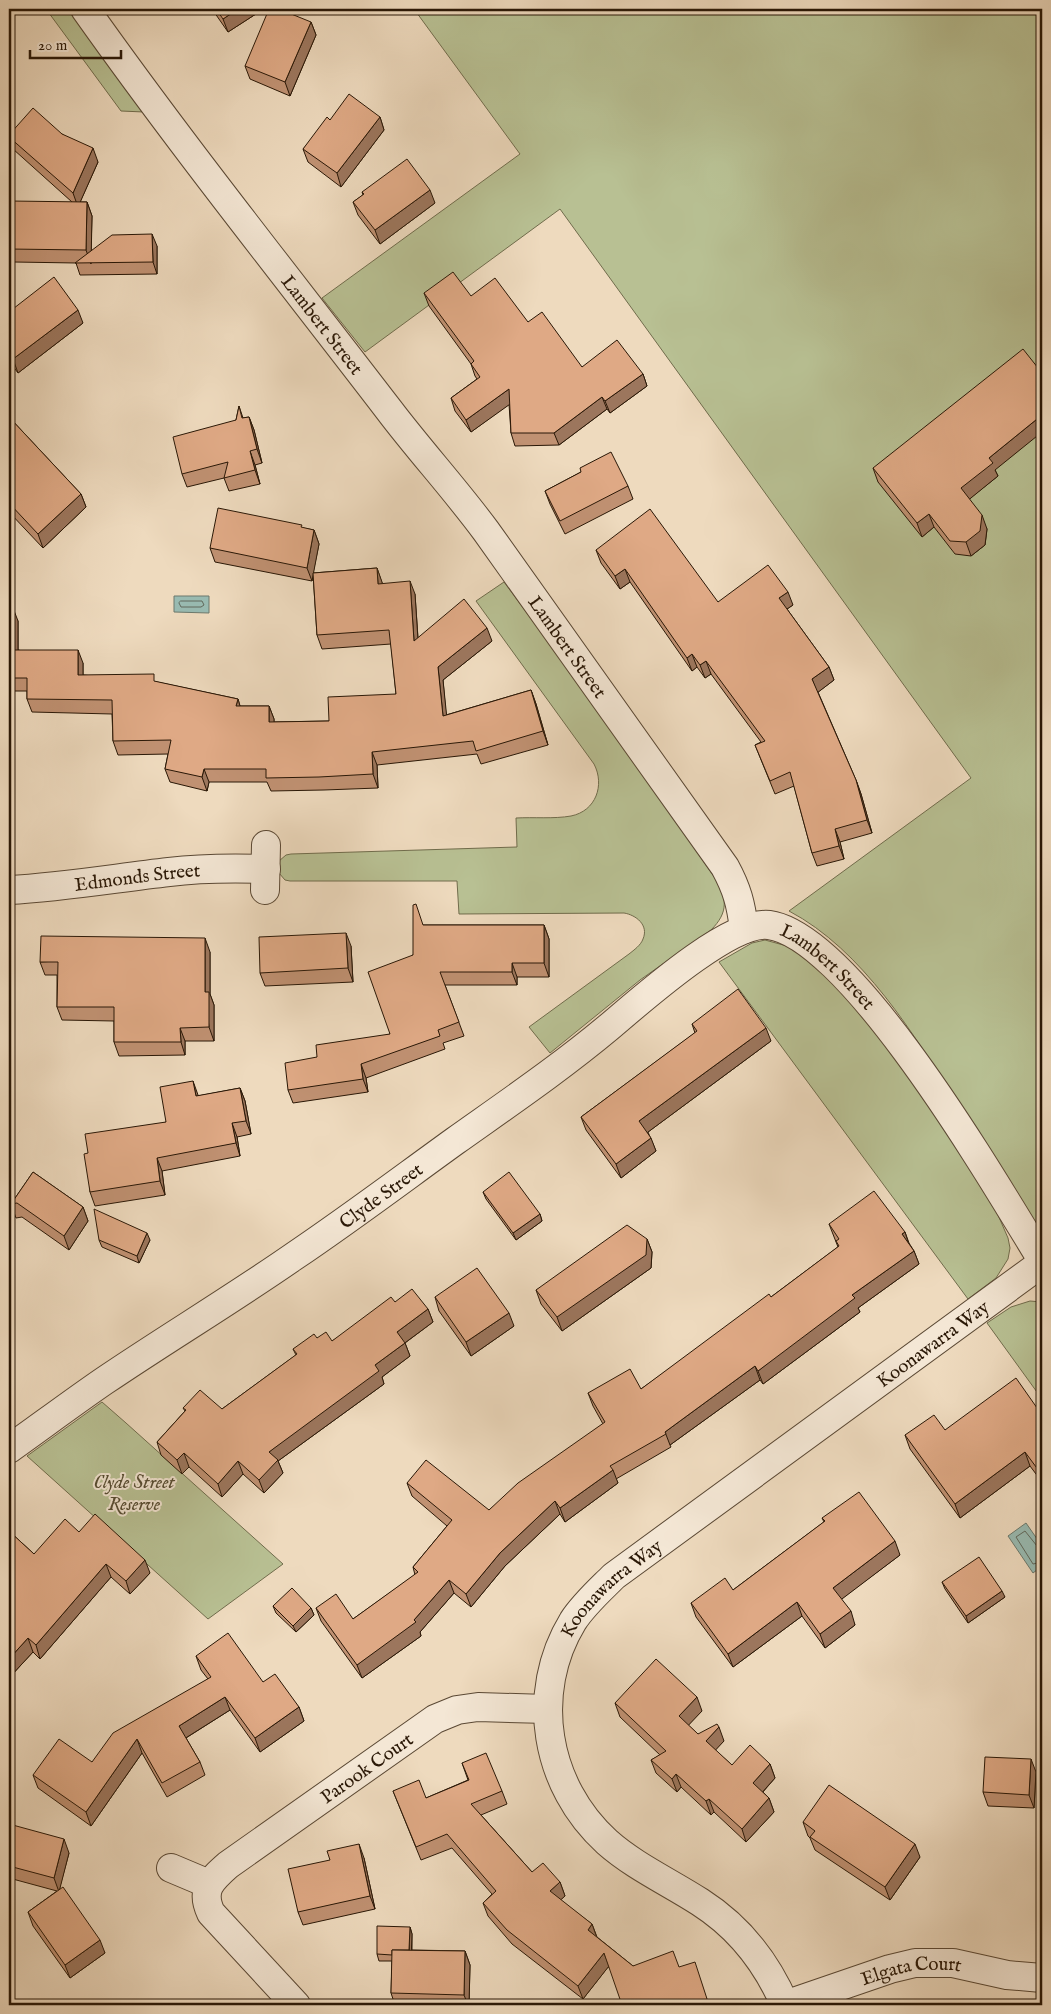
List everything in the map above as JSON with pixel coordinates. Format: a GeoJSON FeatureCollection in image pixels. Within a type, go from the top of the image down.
{"type":"FeatureCollection","features":[{"type":"Feature","properties":{"kind":"street","name":"Lambert Street"},"geometry":{"type":"LineString","coordinates":[[85,9],[212,181],[390,412],[461,496],[725,867],[738,892],[742,906],[744,928],[769,925],[795,934],[835,966],[857,989],[887,1024],[914,1061],[982,1162],[1042,1261]]}},
{"type":"Feature","properties":{"kind":"street","name":"Edmonds Street"},"geometry":{"type":"LineString","coordinates":[[9,890],[52,888],[170,872],[226,868],[266,868]]}},
{"type":"Feature","properties":{"kind":"street","name":"Clyde Street"},"geometry":{"type":"LineString","coordinates":[[9,1449],[103,1382],[296,1255],[555,1069],[707,950],[744,928]]}},
{"type":"Feature","properties":{"kind":"street","name":"Koonawarra Way"},"geometry":{"type":"LineString","coordinates":[[785,2005],[775,1982],[760,1957],[738,1933],[702,1903],[629,1859],[607,1842],[588,1822],[562,1780],[554,1759],[549,1736],[547,1709],[551,1676],[559,1648],[574,1620],[614,1576],[1042,1261]]}},
{"type":"Feature","properties":{"kind":"street","name":"Parook Court"},"geometry":{"type":"LineString","coordinates":[[209,1884],[228,1865],[435,1719],[457,1710],[478,1707],[547,1709]]}},
{"type":"Feature","properties":{"kind":"street"},"geometry":{"type":"LineString","coordinates":[[171,1868],[209,1884],[206,1896],[211,1913],[296,2005]]}},
{"type":"Feature","properties":{"kind":"street","name":"Elgata Court"},"geometry":{"type":"LineString","coordinates":[[785,2005],[890,1968],[915,1962],[953,1963],[1007,1975],[1042,1978]]}},
{"type":"Feature","properties":{"kind":"green space"},"geometry":{"type":"Polygon","coordinates":[[[46,9],[70,9],[144,112],[121,111],[46,9]]]}},
{"type":"Feature","properties":{"kind":"green space"},"geometry":{"type":"Polygon","coordinates":[[[414,9],[1042,9],[1042,1236],[923,1050],[885,996],[840,948],[816,928],[789,911],[971,778],[560,209],[365,352],[322,298],[520,154],[414,9]]]}},
{"type":"Feature","properties":{"kind":"green space"},"geometry":{"type":"Polygon","coordinates":[[[504,582],[598,709],[715,878],[724,898],[721,917],[711,930],[640,980],[550,1053],[529,1027],[637,947],[642,941],[644,929],[637,918],[624,913],[459,914],[457,881],[290,881],[285,880],[279,873],[279,861],[286,855],[291,854],[517,847],[516,818],[571,816],[587,809],[592,803],[596,796],[599,780],[594,764],[476,601],[504,582]]]}},
{"type":"Feature","properties":{"kind":"green space"},"geometry":{"type":"Polygon","coordinates":[[[765,940],[787,946],[801,954],[845,994],[921,1090],[995,1208],[1008,1238],[1010,1248],[1008,1259],[996,1278],[968,1299],[719,962],[752,943],[765,940]]]}},
{"type":"Feature","properties":{"kind":"green space"},"geometry":{"type":"Polygon","coordinates":[[[1030,1301],[1042,1302],[1042,1399],[987,1323],[1011,1307],[1030,1301]]]}},
{"type":"Feature","properties":{"kind":"green space","name":"Clyde Street Reserve"},"geometry":{"type":"Polygon","coordinates":[[[102,1402],[283,1564],[208,1619],[27,1456],[102,1402]]]}},
{"type":"Feature","properties":{"kind":"water"},"geometry":{"type":"Polygon","coordinates":[[[174,596],[209,596],[209,613],[174,612],[174,596]]]}},
{"type":"Feature","properties":{"kind":"water"},"geometry":{"type":"Polygon","coordinates":[[[1026,1523],[1042,1546],[1042,1566],[1033,1573],[1008,1536],[1026,1523]]]}},
{"type":"Feature","properties":{"kind":"building"},"geometry":{"type":"Polygon","coordinates":[[[216,9],[238,9],[223,19],[216,9]]]}},
{"type":"Feature","properties":{"kind":"building"},"geometry":{"type":"Polygon","coordinates":[[[269,9],[279,9],[311,22],[285,82],[245,66],[269,9]]]}},
{"type":"Feature","properties":{"kind":"building"},"geometry":{"type":"Polygon","coordinates":[[[349,94],[380,117],[337,173],[303,149],[327,117],[330,120],[349,94]]]}},
{"type":"Feature","properties":{"kind":"building"},"geometry":{"type":"Polygon","coordinates":[[[33,108],[62,134],[93,148],[73,193],[9,137],[33,108]]]}},
{"type":"Feature","properties":{"kind":"building"},"geometry":{"type":"Polygon","coordinates":[[[407,159],[430,190],[375,230],[353,202],[364,194],[362,192],[407,159]]]}},
{"type":"Feature","properties":{"kind":"building"},"geometry":{"type":"Polygon","coordinates":[[[10,201],[87,202],[86,250],[9,249],[10,201]]]}},
{"type":"Feature","properties":{"kind":"building"},"geometry":{"type":"Polygon","coordinates":[[[152,234],[153,262],[75,263],[112,235],[152,234]]]}},
{"type":"Feature","properties":{"kind":"building"},"geometry":{"type":"Polygon","coordinates":[[[453,272],[471,296],[495,278],[528,322],[542,312],[582,367],[617,340],[643,374],[605,401],[602,397],[554,433],[511,433],[509,389],[466,420],[451,398],[480,377],[471,364],[474,361],[424,293],[453,272]]]}},
{"type":"Feature","properties":{"kind":"building"},"geometry":{"type":"Polygon","coordinates":[[[54,277],[78,310],[13,359],[9,354],[9,312],[54,277]]]}},
{"type":"Feature","properties":{"kind":"building"},"geometry":{"type":"Polygon","coordinates":[[[1023,349],[1042,373],[1042,415],[989,458],[993,463],[961,488],[982,515],[980,531],[966,542],[950,541],[929,514],[917,523],[873,468],[1023,349]]]}},
{"type":"Feature","properties":{"kind":"building"},"geometry":{"type":"Polygon","coordinates":[[[239,406],[242,418],[249,417],[257,449],[250,451],[255,470],[224,478],[228,462],[182,474],[173,437],[236,420],[239,406]]]}},
{"type":"Feature","properties":{"kind":"building"},"geometry":{"type":"Polygon","coordinates":[[[9,417],[81,494],[38,534],[9,503],[9,417]]]}},
{"type":"Feature","properties":{"kind":"building"},"geometry":{"type":"Polygon","coordinates":[[[611,452],[628,486],[560,521],[545,491],[581,472],[580,468],[611,452]]]}},
{"type":"Feature","properties":{"kind":"building"},"geometry":{"type":"Polygon","coordinates":[[[218,508],[302,525],[301,527],[314,530],[307,568],[210,548],[218,508]]]}},
{"type":"Feature","properties":{"kind":"building"},"geometry":{"type":"Polygon","coordinates":[[[650,509],[718,602],[768,565],[788,592],[779,598],[829,667],[812,679],[856,780],[867,820],[835,829],[839,846],[812,853],[790,772],[770,781],[755,745],[765,741],[706,661],[700,665],[692,654],[687,658],[625,569],[615,576],[596,550],[650,509]]]}},
{"type":"Feature","properties":{"kind":"building"},"geometry":{"type":"Polygon","coordinates":[[[377,568],[378,584],[410,581],[414,641],[464,599],[487,628],[438,667],[443,716],[531,690],[543,731],[476,751],[473,741],[372,752],[373,774],[266,778],[266,769],[204,769],[202,777],[165,769],[171,740],[113,741],[112,700],[27,699],[27,678],[9,678],[9,608],[13,608],[13,650],[78,650],[78,675],[154,674],[154,681],[238,699],[236,706],[269,706],[269,722],[329,721],[328,697],[396,694],[389,630],[317,635],[313,573],[377,568]]]}},
{"type":"Feature","properties":{"kind":"building"},"geometry":{"type":"Polygon","coordinates":[[[416,904],[423,925],[544,925],[544,963],[512,963],[512,972],[440,972],[459,1022],[438,1030],[440,1036],[361,1064],[363,1079],[288,1090],[285,1063],[317,1057],[316,1045],[390,1034],[368,972],[413,955],[413,905],[416,904]]]}},
{"type":"Feature","properties":{"kind":"building"},"geometry":{"type":"Polygon","coordinates":[[[346,933],[348,968],[260,973],[259,937],[346,933]]]}},
{"type":"Feature","properties":{"kind":"building"},"geometry":{"type":"Polygon","coordinates":[[[41,936],[205,938],[205,992],[209,992],[209,1027],[180,1028],[181,1042],[114,1042],[114,1007],[57,1007],[58,962],[40,962],[41,936]]]}},
{"type":"Feature","properties":{"kind":"building"},"geometry":{"type":"Polygon","coordinates":[[[738,989],[766,1028],[639,1121],[651,1138],[616,1164],[581,1117],[697,1031],[692,1024],[738,989]]]}},
{"type":"Feature","properties":{"kind":"building"},"geometry":{"type":"Polygon","coordinates":[[[193,1081],[196,1096],[240,1088],[246,1121],[232,1123],[236,1143],[157,1158],[160,1181],[90,1192],[84,1154],[88,1153],[85,1134],[166,1122],[160,1087],[193,1081]]]}},
{"type":"Feature","properties":{"kind":"building"},"geometry":{"type":"Polygon","coordinates":[[[33,1172],[83,1207],[64,1236],[17,1203],[11,1204],[33,1172]]]}},
{"type":"Feature","properties":{"kind":"building"},"geometry":{"type":"Polygon","coordinates":[[[509,1172],[540,1214],[513,1233],[483,1192],[509,1172]]]}},
{"type":"Feature","properties":{"kind":"building"},"geometry":{"type":"Polygon","coordinates":[[[874,1191],[905,1232],[902,1234],[914,1251],[852,1295],[855,1298],[758,1371],[755,1366],[665,1432],[666,1434],[610,1466],[613,1470],[560,1508],[555,1501],[500,1553],[466,1594],[449,1580],[414,1620],[416,1622],[357,1665],[316,1608],[336,1594],[353,1619],[418,1572],[413,1567],[452,1520],[407,1483],[426,1460],[489,1510],[518,1483],[605,1422],[588,1393],[630,1369],[641,1389],[769,1294],[771,1297],[839,1246],[836,1241],[839,1239],[829,1224],[874,1191]]]}},
{"type":"Feature","properties":{"kind":"building"},"geometry":{"type":"Polygon","coordinates":[[[94,1209],[147,1233],[137,1256],[99,1240],[94,1209]]]}},
{"type":"Feature","properties":{"kind":"building"},"geometry":{"type":"Polygon","coordinates":[[[627,1225],[647,1239],[646,1255],[557,1317],[536,1290],[627,1225]]]}},
{"type":"Feature","properties":{"kind":"building"},"geometry":{"type":"Polygon","coordinates":[[[477,1268],[509,1313],[466,1342],[435,1297],[477,1268]]]}},
{"type":"Feature","properties":{"kind":"building"},"geometry":{"type":"Polygon","coordinates":[[[412,1289],[428,1309],[397,1332],[405,1343],[375,1365],[379,1371],[269,1452],[278,1460],[259,1480],[238,1461],[218,1484],[184,1453],[177,1460],[157,1442],[186,1410],[183,1408],[200,1390],[222,1409],[297,1354],[293,1349],[314,1334],[317,1338],[326,1332],[332,1341],[391,1297],[395,1302],[412,1289]]]}},
{"type":"Feature","properties":{"kind":"building"},"geometry":{"type":"Polygon","coordinates":[[[1016,1378],[1042,1415],[1042,1475],[1025,1452],[955,1504],[905,1435],[934,1415],[945,1430],[1016,1378]]]}},
{"type":"Feature","properties":{"kind":"building"},"geometry":{"type":"Polygon","coordinates":[[[859,1492],[895,1541],[833,1588],[851,1611],[820,1634],[797,1602],[728,1654],[691,1603],[725,1578],[733,1590],[825,1521],[822,1518],[859,1492]]]}},
{"type":"Feature","properties":{"kind":"building"},"geometry":{"type":"Polygon","coordinates":[[[95,1514],[145,1560],[126,1581],[106,1564],[36,1645],[28,1638],[9,1659],[9,1531],[34,1554],[65,1519],[79,1532],[95,1514]]]}},
{"type":"Feature","properties":{"kind":"building"},"geometry":{"type":"Polygon","coordinates":[[[979,1557],[1002,1591],[966,1616],[942,1582],[979,1557]]]}},
{"type":"Feature","properties":{"kind":"building"},"geometry":{"type":"Polygon","coordinates":[[[292,1588],[311,1608],[293,1626],[273,1606],[292,1588]]]}},
{"type":"Feature","properties":{"kind":"building"},"geometry":{"type":"Polygon","coordinates":[[[228,1633],[263,1682],[275,1674],[299,1707],[255,1738],[225,1697],[179,1726],[200,1762],[162,1783],[137,1739],[86,1812],[33,1775],[59,1739],[92,1762],[113,1733],[211,1677],[196,1656],[228,1633]]]}},
{"type":"Feature","properties":{"kind":"building"},"geometry":{"type":"Polygon","coordinates":[[[656,1659],[697,1697],[679,1716],[698,1734],[717,1724],[719,1727],[706,1741],[732,1765],[750,1745],[770,1764],[753,1783],[769,1798],[742,1829],[709,1799],[706,1801],[676,1774],[672,1779],[651,1760],[666,1751],[615,1703],[656,1659]]]}},
{"type":"Feature","properties":{"kind":"building"},"geometry":{"type":"Polygon","coordinates":[[[1039,1724],[1042,1724],[1042,1744],[1039,1724]]]}},
{"type":"Feature","properties":{"kind":"building"},"geometry":{"type":"Polygon","coordinates":[[[486,1753],[502,1791],[471,1804],[532,1872],[543,1863],[560,1882],[550,1891],[592,1924],[588,1930],[633,1966],[673,1951],[679,1967],[695,1962],[709,2005],[622,2005],[604,1953],[578,1986],[507,1930],[483,1903],[496,1891],[447,1834],[416,1847],[393,1791],[419,1780],[426,1798],[469,1780],[462,1763],[486,1753]]]}},
{"type":"Feature","properties":{"kind":"building"},"geometry":{"type":"Polygon","coordinates":[[[985,1757],[1031,1759],[1029,1795],[983,1792],[985,1757]]]}},
{"type":"Feature","properties":{"kind":"building"},"geometry":{"type":"Polygon","coordinates":[[[829,1785],[915,1844],[885,1887],[810,1837],[815,1831],[803,1822],[829,1785]]]}},
{"type":"Feature","properties":{"kind":"building"},"geometry":{"type":"Polygon","coordinates":[[[9,1824],[64,1839],[54,1878],[9,1866],[9,1824]]]}},
{"type":"Feature","properties":{"kind":"building"},"geometry":{"type":"Polygon","coordinates":[[[359,1844],[370,1896],[298,1912],[288,1869],[330,1860],[327,1851],[359,1844]]]}},
{"type":"Feature","properties":{"kind":"building"},"geometry":{"type":"Polygon","coordinates":[[[63,1887],[100,1940],[65,1965],[28,1912],[63,1887]]]}},
{"type":"Feature","properties":{"kind":"building"},"geometry":{"type":"Polygon","coordinates":[[[377,1926],[410,1927],[409,1950],[392,1950],[392,1955],[377,1954],[377,1926]]]}},
{"type":"Feature","properties":{"kind":"building"},"geometry":{"type":"Polygon","coordinates":[[[392,1950],[465,1951],[464,1995],[391,1993],[392,1950]]]}}]}
